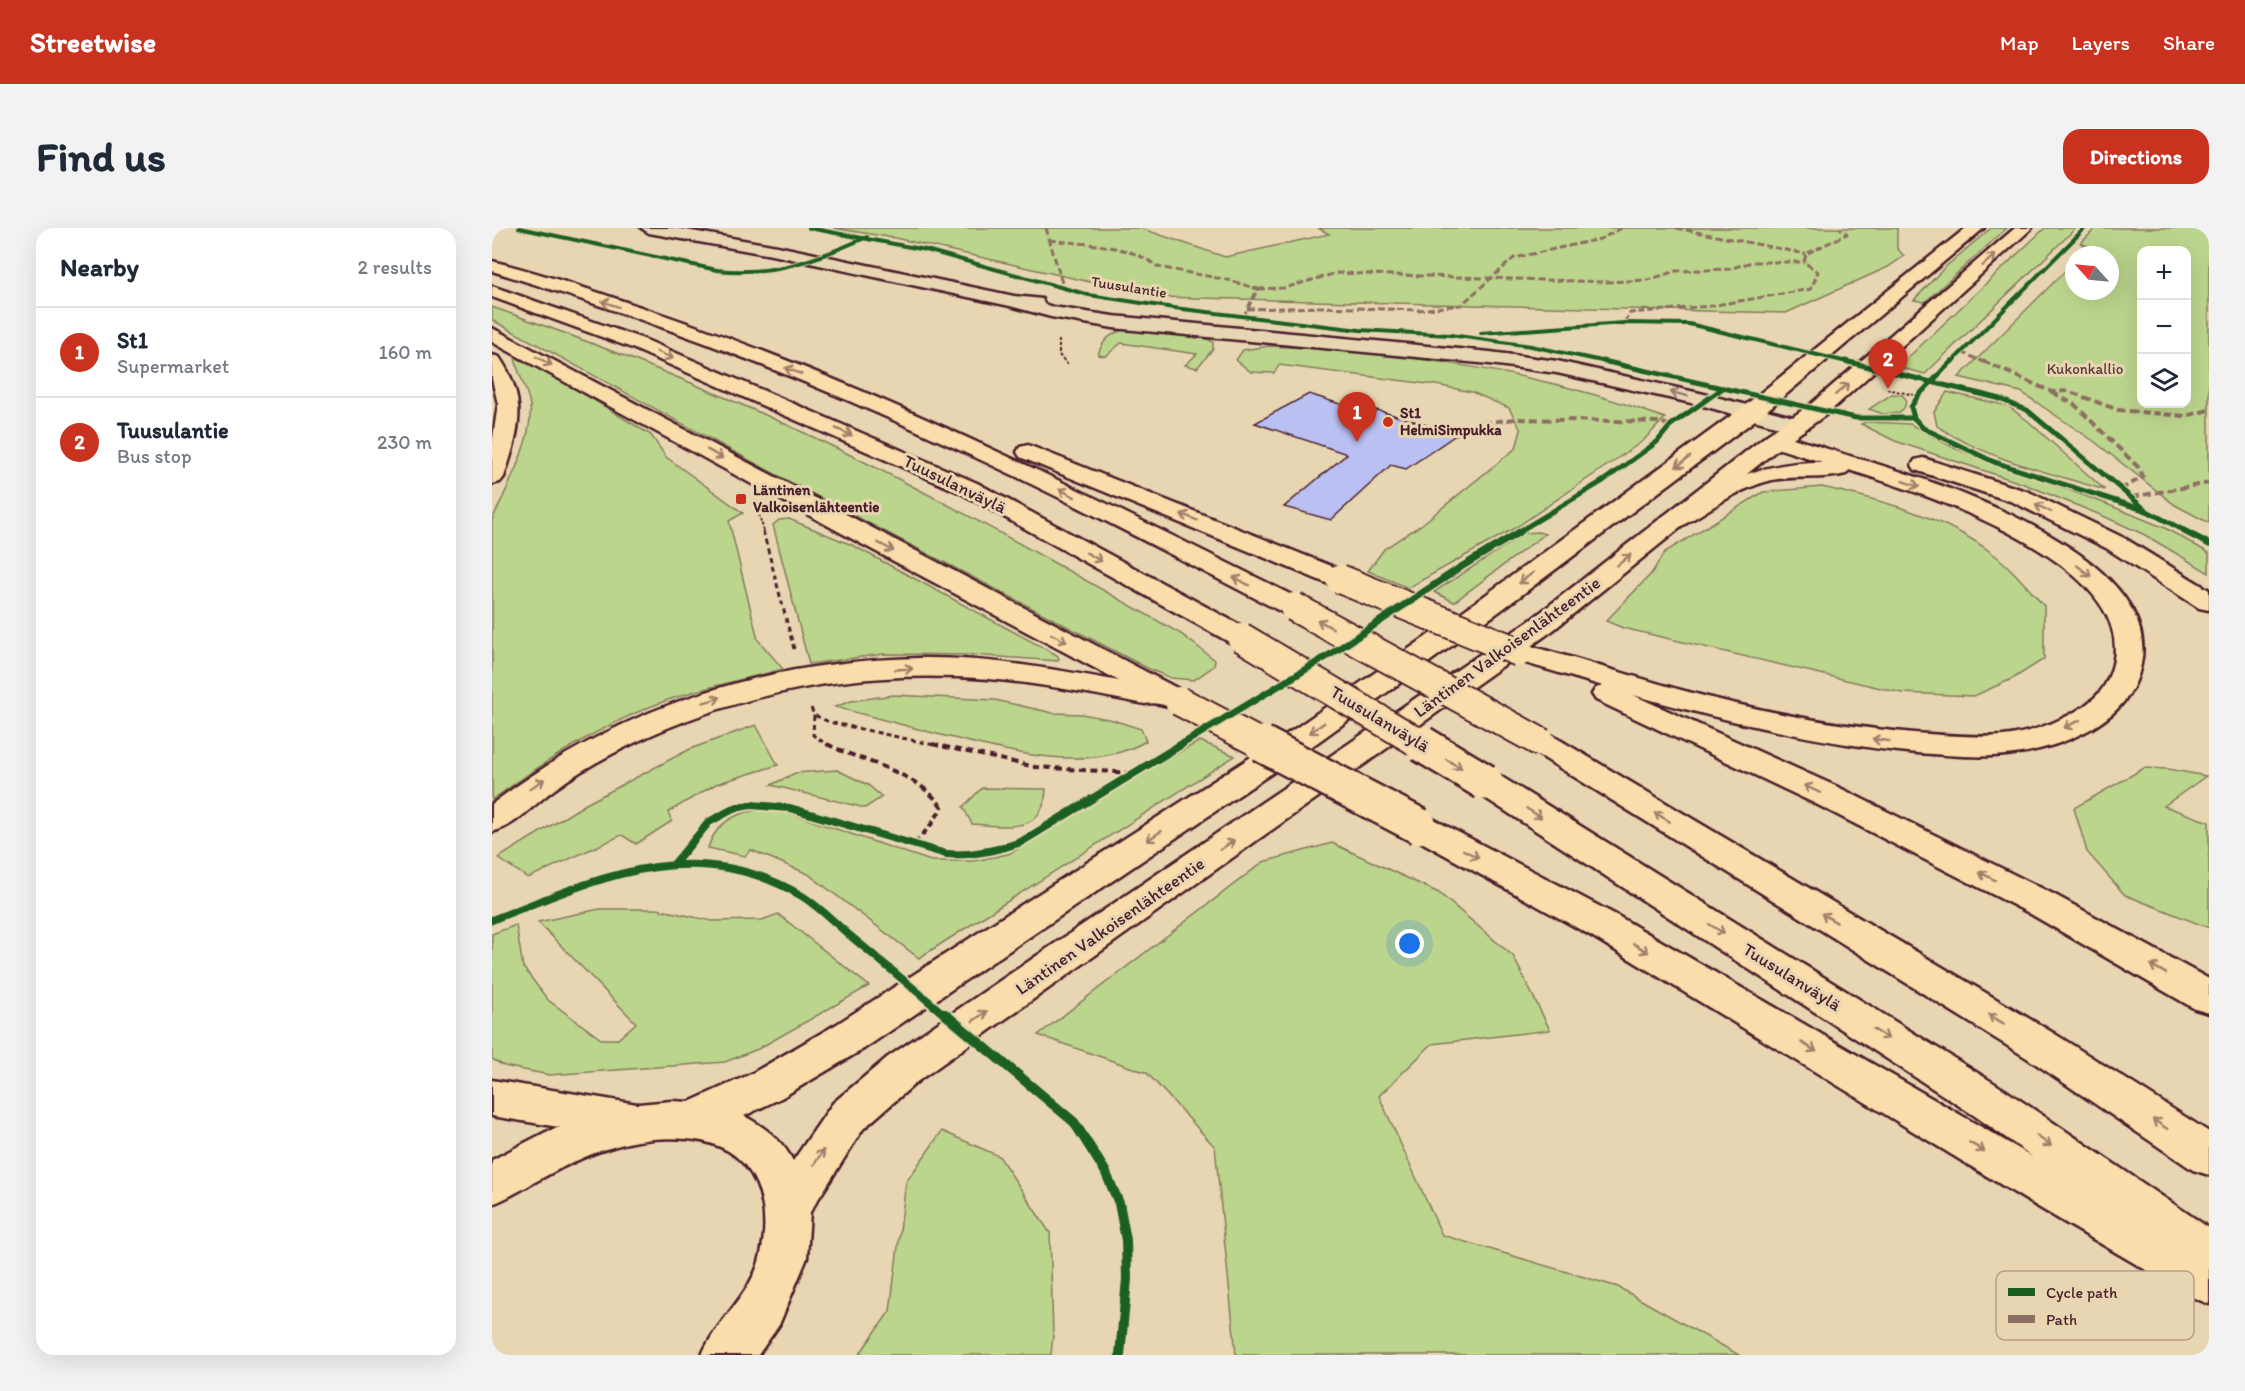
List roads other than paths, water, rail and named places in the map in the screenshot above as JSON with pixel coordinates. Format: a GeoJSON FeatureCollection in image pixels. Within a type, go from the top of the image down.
{"type":"FeatureCollection","features":[{"type":"Feature","properties":{"kind":"main road","name":"Tuusulantie"},"geometry":{"type":"LineString","coordinates":[[650,228],[777,251],[1014,301],[1051,312],[1113,322],[1490,358],[1741,419],[1786,433]]}},
{"type":"Feature","properties":{"kind":"main road"},"geometry":{"type":"LineString","coordinates":[[693,1120],[766,1086],[850,1036],[1307,735],[1490,605],[1741,419],[1976,228]]}},
{"type":"Feature","properties":{"kind":"main road","name":"Läntinen Valkoisenlähteentie"},"geometry":{"type":"LineString","coordinates":[[788,1206],[848,1116],[903,1070],[1542,626],[1828,401],[2024,228]]}},
{"type":"Feature","properties":{"kind":"main road","name":"Tuusulanväylä"},"geometry":{"type":"LineString","coordinates":[[492,266],[542,280],[681,328],[828,385],[1017,468],[1294,607],[1542,743],[2041,1046],[2209,1156]]}},
{"type":"Feature","properties":{"kind":"main road","name":"Tuusulanväylä"},"geometry":{"type":"LineString","coordinates":[[492,291],[649,348],[969,488],[1241,637],[1485,782],[1990,1103],[2209,1255]]}},
{"type":"Feature","properties":{"kind":"main road"},"geometry":{"type":"LineString","coordinates":[[492,334],[867,537],[1603,925],[2192,1271]]}},
{"type":"Feature","properties":{"kind":"main road"},"geometry":{"type":"LineString","coordinates":[[492,361],[499,371],[508,395],[509,426],[492,477]]}},
{"type":"Feature","properties":{"kind":"main road"},"geometry":{"type":"LineString","coordinates":[[828,385],[939,415],[1519,652],[1603,684],[2042,904],[2209,998]]}},
{"type":"Feature","properties":{"kind":"main road"},"geometry":{"type":"LineString","coordinates":[[1603,684],[1835,734],[1902,743],[1971,746],[2026,743],[2070,726],[2105,705],[2124,678],[2130,647],[2121,614],[2096,581],[2056,549],[2007,521],[1942,494],[1883,475],[1786,433]]}},
{"type":"Feature","properties":{"kind":"main road"},"geometry":{"type":"LineString","coordinates":[[1786,433],[2021,497],[2115,543],[2209,602]]}},
{"type":"Feature","properties":{"kind":"main road"},"geometry":{"type":"LineString","coordinates":[[1669,524],[1748,480],[1772,472],[1824,468],[1883,475]]}},
{"type":"Feature","properties":{"kind":"main road"},"geometry":{"type":"LineString","coordinates":[[492,821],[522,794],[570,762],[632,730],[686,708],[751,688],[790,680],[830,674],[920,668],[986,670],[1042,677],[1179,701]]}},
{"type":"Feature","properties":{"kind":"main road"},"geometry":{"type":"LineString","coordinates":[[492,1098],[637,1122],[693,1120],[723,1126],[748,1139],[768,1157],[782,1179],[788,1206],[785,1255],[762,1308],[727,1355]]}},
{"type":"Feature","properties":{"kind":"main road"},"geometry":{"type":"LineString","coordinates":[[492,1184],[537,1156],[587,1134],[637,1122]]}},
{"type":"Feature","properties":{"kind":"main road"},"geometry":{"type":"LineString","coordinates":[[2194,1272],[2209,1281]]}},
{"type":"Feature","properties":{"kind":"place","name":"Tuusulantie"},"geometry":{"type":"Point","coordinates":[1888,389]}},
{"type":"Feature","properties":{"kind":"place","name":"St1 HelmiSimpukka"},"geometry":{"type":"Point","coordinates":[1388,422]}},
{"type":"Feature","properties":{"kind":"place","name":"St1"},"geometry":{"type":"Point","coordinates":[1357,442]}},
{"type":"Feature","properties":{"kind":"place","name":"Läntinen Valkoisenlähteentie"},"geometry":{"type":"Point","coordinates":[741,499]}},
{"type":"Feature","properties":{"kind":"park label","name":"Kukonkallio"},"geometry":{"type":"Point","coordinates":[2085,369]}}]}
